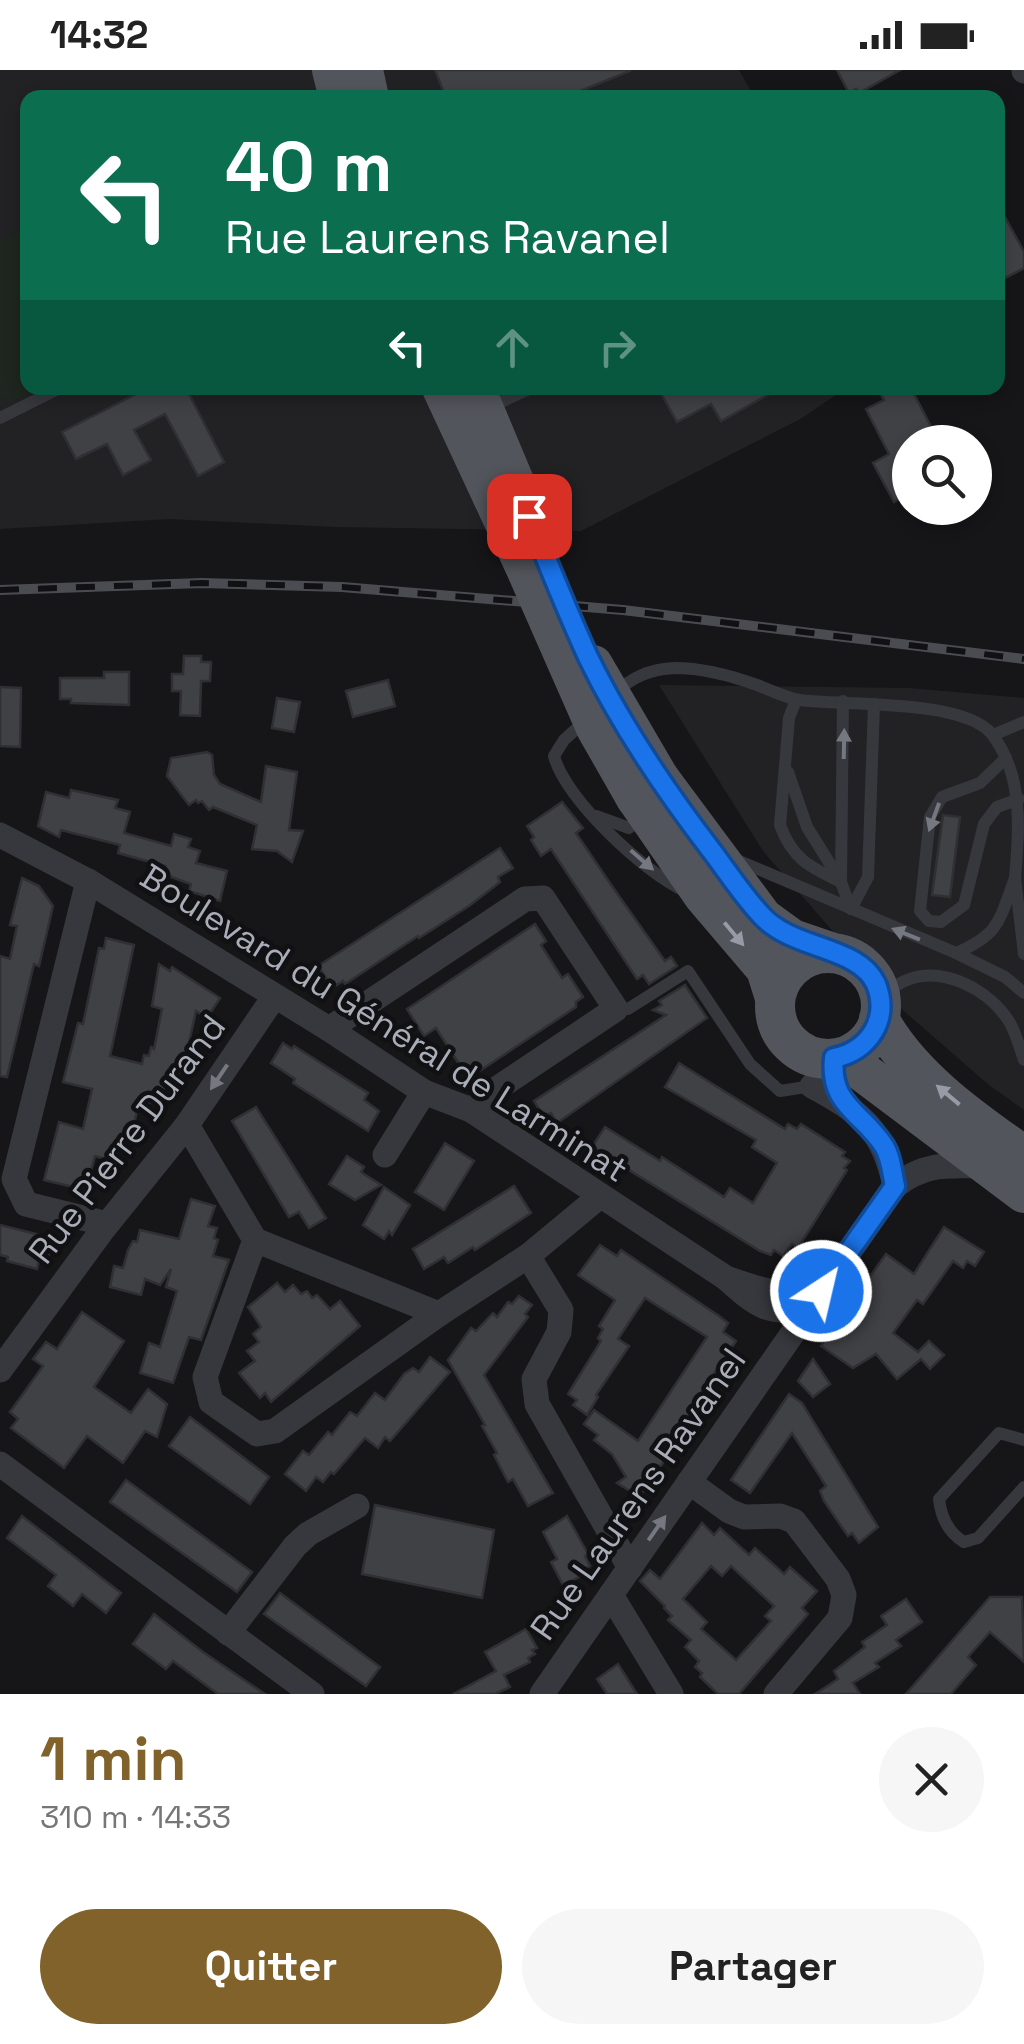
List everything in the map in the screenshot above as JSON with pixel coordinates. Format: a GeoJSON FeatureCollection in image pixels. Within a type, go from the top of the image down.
{"type":"FeatureCollection","features":[{"type":"Feature","properties":{"kind":"main road"},"geometry":{"type":"LineString","coordinates":[[446,395],[590,660],[646,794],[703,895],[766,970],[777,1021],[789,1042],[1024,1194]]}},
{"type":"Feature","properties":{"kind":"main road"},"geometry":{"type":"LineString","coordinates":[[480,399],[532,557]]}},
{"type":"Feature","properties":{"kind":"main road"},"geometry":{"type":"LineString","coordinates":[[646,794],[693,826],[763,918],[792,939],[848,956],[863,966],[874,980],[891,1041],[989,1132],[1024,1156]]}},
{"type":"Feature","properties":{"kind":"main road"},"geometry":{"type":"LineString","coordinates":[[775,998],[788,970],[814,954],[830,952]]}},
{"type":"Feature","properties":{"kind":"main road"},"geometry":{"type":"LineString","coordinates":[[824,1064],[866,1043],[880,1008]]}},
{"type":"Feature","properties":{"kind":"street","name":"Boulevard du Général de Larminat"},"geometry":{"type":"LineString","coordinates":[[0,835],[88,881],[424,1092],[471,1110],[726,1278],[755,1304],[770,1310],[809,1309]]}},
{"type":"Feature","properties":{"kind":"street"},"geometry":{"type":"LineString","coordinates":[[88,881],[14,1179],[26,1204],[108,1224]]}},
{"type":"Feature","properties":{"kind":"street"},"geometry":{"type":"LineString","coordinates":[[329,1029],[525,898],[542,898],[616,1009],[471,1110]]}},
{"type":"Feature","properties":{"kind":"street","name":"Rue Pierre Durand"},"geometry":{"type":"LineString","coordinates":[[0,1370],[187,1125],[274,997]]}},
{"type":"Feature","properties":{"kind":"street"},"geometry":{"type":"LineString","coordinates":[[824,1064],[842,1102],[866,1122],[888,1150],[895,1186]]}},
{"type":"Feature","properties":{"kind":"street"},"geometry":{"type":"LineString","coordinates":[[385,1155],[424,1092]]}},
{"type":"Feature","properties":{"kind":"street"},"geometry":{"type":"LineString","coordinates":[[187,1125],[255,1240],[439,1314]]}},
{"type":"Feature","properties":{"kind":"street","name":"Rue Laurens Ravanel"},"geometry":{"type":"LineString","coordinates":[[542,1694],[895,1186],[914,1172],[935,1165],[985,1166]]}},
{"type":"Feature","properties":{"kind":"street"},"geometry":{"type":"LineString","coordinates":[[255,1240],[204,1378],[211,1402],[257,1434],[275,1432],[439,1314],[528,1256],[599,1197]]}},
{"type":"Feature","properties":{"kind":"street"},"geometry":{"type":"LineString","coordinates":[[528,1256],[562,1310],[560,1332],[534,1379],[536,1404],[630,1568]]}},
{"type":"Feature","properties":{"kind":"street","name":"Boulevard du Général de Larminat"},"geometry":{"type":"LineString","coordinates":[[726,1278],[771,1294],[795,1291],[834,1274]]}},
{"type":"Feature","properties":{"kind":"street"},"geometry":{"type":"LineString","coordinates":[[0,1464],[312,1694]]}},
{"type":"Feature","properties":{"kind":"street"},"geometry":{"type":"LineString","coordinates":[[689,1482],[744,1517],[780,1516],[794,1521],[838,1579],[844,1594],[840,1618],[776,1694]]}},
{"type":"Feature","properties":{"kind":"street"},"geometry":{"type":"LineString","coordinates":[[228,1632],[295,1546],[308,1534],[357,1506]]}},
{"type":"Feature","properties":{"kind":"street"},"geometry":{"type":"LineString","coordinates":[[611,1595],[671,1694]]}},
{"type":"Feature","properties":{"kind":"lane"},"geometry":{"type":"LineString","coordinates":[[0,418],[46,395]]}},
{"type":"Feature","properties":{"kind":"lane"},"geometry":{"type":"LineString","coordinates":[[703,895],[682,890],[662,878],[606,833],[559,776],[554,756],[564,740],[629,680],[650,671],[692,670],[753,683],[796,700],[959,714],[980,724],[993,735],[1016,780],[1019,799],[1014,878],[1024,954]]}},
{"type":"Feature","properties":{"kind":"lane"},"geometry":{"type":"LineString","coordinates":[[796,700],[789,718],[780,825],[803,863],[841,882]]}},
{"type":"Feature","properties":{"kind":"lane"},"geometry":{"type":"LineString","coordinates":[[841,882],[843,702]]}},
{"type":"Feature","properties":{"kind":"lane"},"geometry":{"type":"LineString","coordinates":[[851,910],[868,877],[874,704]]}},
{"type":"Feature","properties":{"kind":"lane"},"geometry":{"type":"LineString","coordinates":[[993,735],[1024,722]]}},
{"type":"Feature","properties":{"kind":"lane"},"geometry":{"type":"LineString","coordinates":[[1006,758],[980,782],[942,798],[930,817],[920,911],[929,921],[941,922],[964,905],[984,824],[997,807],[1019,799]]}},
{"type":"Feature","properties":{"kind":"lane"},"geometry":{"type":"LineString","coordinates":[[785,760],[795,798],[841,882],[851,910]]}},
{"type":"Feature","properties":{"kind":"lane"},"geometry":{"type":"LineString","coordinates":[[589,812],[629,828],[640,820],[646,794]]}},
{"type":"Feature","properties":{"kind":"lane"},"geometry":{"type":"LineString","coordinates":[[693,826],[742,864],[956,953],[1005,977],[1024,992]]}},
{"type":"Feature","properties":{"kind":"lane"},"geometry":{"type":"LineString","coordinates":[[956,953],[980,942],[997,927],[1014,878]]}},
{"type":"Feature","properties":{"kind":"lane"},"geometry":{"type":"LineString","coordinates":[[616,1009],[628,1009],[688,970],[750,1064],[780,1091],[824,1064]]}},
{"type":"Feature","properties":{"kind":"lane"},"geometry":{"type":"LineString","coordinates":[[880,1008],[906,980],[926,976],[951,978],[993,1000],[1011,1025],[1024,1060]]}},
{"type":"Feature","properties":{"kind":"lane"},"geometry":{"type":"LineString","coordinates":[[1024,1440],[999,1432],[939,1499],[940,1511],[953,1536],[964,1542],[978,1538],[1024,1487]]}},
{"type":"Feature","properties":{"kind":"shaded area"},"geometry":{"type":"Polygon","coordinates":[[[0,70],[739,70],[750,90],[20,90],[20,395],[836,395],[802,418],[581,531],[335,527],[169,519],[0,529],[0,70]]]}},
{"type":"Feature","properties":{"kind":"shaded area"},"geometry":{"type":"Polygon","coordinates":[[[20,231],[20,395],[26,395],[12,402],[0,396],[0,241],[20,231]]]}},
{"type":"Feature","properties":{"kind":"shaded area"},"geometry":{"type":"Polygon","coordinates":[[[659,685],[909,688],[1024,698],[1024,1110],[989,1085],[897,1005],[763,851],[659,685]]]}},
{"type":"Feature","properties":{"kind":"building"},"geometry":{"type":"Polygon","coordinates":[[[435,70],[630,70],[583,90],[443,90],[435,70]]]}},
{"type":"Feature","properties":{"kind":"building"},"geometry":{"type":"Polygon","coordinates":[[[837,70],[900,70],[864,90],[847,90],[837,70]]]}},
{"type":"Feature","properties":{"kind":"building"},"geometry":{"type":"Polygon","coordinates":[[[1005,217],[1024,252],[1024,268],[1005,278],[1005,217]]]}},
{"type":"Feature","properties":{"kind":"building"},"geometry":{"type":"Polygon","coordinates":[[[134,395],[190,395],[224,462],[198,476],[165,414],[134,430],[151,460],[123,475],[107,444],[76,459],[62,432],[134,395]]]}},
{"type":"Feature","properties":{"kind":"building"},"geometry":{"type":"Polygon","coordinates":[[[662,395],[767,395],[721,421],[711,404],[677,422],[662,395]]]}},
{"type":"Feature","properties":{"kind":"building"},"geometry":{"type":"Polygon","coordinates":[[[881,395],[915,395],[930,425],[892,425],[892,498],[873,463],[889,454],[866,409],[884,400],[881,395]]]}},
{"type":"Feature","properties":{"kind":"building"},"geometry":{"type":"Polygon","coordinates":[[[184,656],[201,656],[201,662],[211,662],[210,681],[201,681],[200,716],[180,715],[181,691],[172,691],[172,674],[183,674],[184,656]]]}},
{"type":"Feature","properties":{"kind":"building"},"geometry":{"type":"Polygon","coordinates":[[[104,672],[129,672],[129,705],[71,703],[71,699],[60,699],[60,678],[104,678],[104,672]]]}},
{"type":"Feature","properties":{"kind":"building"},"geometry":{"type":"Polygon","coordinates":[[[388,680],[395,706],[353,717],[346,691],[388,680]]]}},
{"type":"Feature","properties":{"kind":"building"},"geometry":{"type":"Polygon","coordinates":[[[0,687],[21,688],[20,747],[0,746],[0,687]]]}},
{"type":"Feature","properties":{"kind":"building"},"geometry":{"type":"Polygon","coordinates":[[[277,698],[300,702],[294,732],[272,728],[277,698]]]}},
{"type":"Feature","properties":{"kind":"building"},"geometry":{"type":"Polygon","coordinates":[[[207,752],[212,755],[214,775],[220,784],[261,802],[266,766],[297,772],[289,830],[303,831],[292,862],[277,851],[252,849],[257,825],[213,807],[209,810],[202,801],[189,805],[167,776],[171,758],[207,752]]]}},
{"type":"Feature","properties":{"kind":"building"},"geometry":{"type":"Polygon","coordinates":[[[71,790],[118,800],[115,808],[130,812],[124,833],[171,846],[174,834],[191,839],[188,847],[200,851],[196,863],[227,871],[220,901],[189,891],[191,884],[163,874],[165,866],[118,853],[120,845],[61,830],[59,837],[38,826],[46,792],[69,798],[71,790]]]}},
{"type":"Feature","properties":{"kind":"building"},"geometry":{"type":"Polygon","coordinates":[[[562,802],[583,828],[576,833],[614,889],[665,961],[671,957],[677,966],[649,984],[643,975],[637,979],[551,849],[541,856],[531,840],[534,837],[527,826],[562,802]]]}},
{"type":"Feature","properties":{"kind":"building"},"geometry":{"type":"Polygon","coordinates":[[[943,815],[960,817],[950,897],[932,895],[943,815]]]}},
{"type":"Feature","properties":{"kind":"building"},"geometry":{"type":"Polygon","coordinates":[[[500,848],[513,868],[498,877],[500,882],[469,906],[345,984],[330,984],[318,966],[500,848]]]}},
{"type":"Feature","properties":{"kind":"building"},"geometry":{"type":"Polygon","coordinates":[[[22,878],[39,886],[53,906],[39,966],[34,964],[7,1077],[0,1076],[0,956],[10,959],[17,926],[10,925],[22,878]]]}},
{"type":"Feature","properties":{"kind":"building"},"geometry":{"type":"Polygon","coordinates":[[[535,924],[546,941],[541,945],[562,978],[568,974],[583,997],[576,1007],[478,1072],[469,1071],[459,1064],[436,1028],[424,1036],[407,1009],[535,924]]]}},
{"type":"Feature","properties":{"kind":"building"},"geometry":{"type":"Polygon","coordinates":[[[106,938],[134,945],[110,1056],[142,1064],[144,1055],[149,1056],[151,1047],[154,1049],[162,1009],[152,1006],[159,964],[170,971],[172,967],[220,998],[207,1018],[196,1011],[182,1074],[168,1070],[156,1104],[140,1100],[128,1147],[118,1145],[114,1161],[95,1156],[86,1190],[44,1180],[59,1122],[83,1129],[92,1089],[63,1082],[78,1023],[83,1024],[99,948],[104,949],[106,938]]]}},
{"type":"Feature","properties":{"kind":"building"},"geometry":{"type":"Polygon","coordinates":[[[685,985],[707,1018],[557,1123],[551,1113],[544,1117],[534,1101],[666,1015],[653,1010],[662,1005],[659,1001],[685,985]]]}},
{"type":"Feature","properties":{"kind":"building"},"geometry":{"type":"Polygon","coordinates":[[[283,1043],[368,1093],[364,1100],[379,1111],[368,1131],[293,1083],[295,1079],[271,1063],[283,1043]]]}},
{"type":"Feature","properties":{"kind":"building"},"geometry":{"type":"Polygon","coordinates":[[[679,1063],[785,1129],[788,1124],[797,1129],[801,1124],[845,1152],[842,1156],[850,1161],[844,1168],[847,1170],[798,1248],[792,1244],[783,1256],[774,1250],[771,1255],[760,1251],[592,1147],[605,1127],[660,1161],[662,1157],[724,1197],[730,1188],[753,1203],[777,1163],[752,1147],[756,1140],[665,1087],[679,1063]]]}},
{"type":"Feature","properties":{"kind":"building"},"geometry":{"type":"Polygon","coordinates":[[[256,1107],[326,1218],[309,1228],[299,1212],[289,1217],[232,1121],[256,1107]]]}},
{"type":"Feature","properties":{"kind":"building"},"geometry":{"type":"Polygon","coordinates":[[[445,1143],[474,1161],[444,1210],[415,1192],[445,1143]]]}},
{"type":"Feature","properties":{"kind":"building"},"geometry":{"type":"Polygon","coordinates":[[[347,1156],[364,1167],[361,1172],[381,1185],[355,1200],[329,1184],[347,1156]]]}},
{"type":"Feature","properties":{"kind":"building"},"geometry":{"type":"Polygon","coordinates":[[[514,1186],[531,1213],[475,1250],[473,1247],[448,1263],[444,1257],[424,1269],[413,1249],[514,1186]]]}},
{"type":"Feature","properties":{"kind":"building"},"geometry":{"type":"Polygon","coordinates":[[[384,1187],[410,1205],[392,1235],[389,1231],[384,1239],[363,1225],[384,1187]]]}},
{"type":"Feature","properties":{"kind":"building"},"geometry":{"type":"Polygon","coordinates":[[[191,1199],[215,1206],[208,1226],[217,1228],[213,1256],[229,1260],[201,1340],[189,1337],[173,1383],[140,1373],[149,1343],[160,1347],[177,1291],[166,1287],[171,1269],[160,1285],[145,1279],[141,1295],[110,1287],[114,1266],[123,1268],[140,1230],[179,1239],[191,1199]]]}},
{"type":"Feature","properties":{"kind":"building"},"geometry":{"type":"Polygon","coordinates":[[[0,1225],[52,1238],[48,1258],[40,1256],[37,1269],[7,1261],[8,1257],[0,1255],[0,1225]]]}},
{"type":"Feature","properties":{"kind":"building"},"geometry":{"type":"Polygon","coordinates":[[[944,1227],[984,1252],[975,1266],[967,1261],[963,1268],[953,1261],[923,1304],[917,1300],[893,1333],[918,1352],[929,1341],[944,1355],[930,1369],[921,1359],[897,1379],[876,1354],[853,1368],[821,1346],[850,1313],[862,1295],[859,1292],[886,1254],[914,1274],[944,1227]]]}},
{"type":"Feature","properties":{"kind":"building"},"geometry":{"type":"Polygon","coordinates":[[[600,1245],[617,1256],[621,1250],[719,1316],[728,1323],[723,1332],[736,1341],[689,1411],[695,1415],[640,1497],[617,1483],[626,1477],[612,1454],[594,1440],[598,1435],[584,1424],[594,1410],[638,1441],[707,1337],[645,1298],[618,1339],[629,1346],[587,1415],[573,1405],[577,1400],[568,1394],[601,1341],[598,1338],[603,1329],[599,1326],[615,1300],[578,1275],[600,1245]]]}},
{"type":"Feature","properties":{"kind":"building"},"geometry":{"type":"Polygon","coordinates":[[[277,1283],[285,1292],[293,1285],[301,1294],[307,1291],[312,1298],[317,1295],[330,1309],[340,1301],[360,1326],[271,1402],[265,1393],[260,1398],[239,1373],[255,1361],[247,1351],[259,1342],[253,1334],[261,1327],[248,1307],[277,1283]]]}},
{"type":"Feature","properties":{"kind":"building"},"geometry":{"type":"Polygon","coordinates":[[[519,1296],[532,1305],[525,1314],[528,1317],[484,1375],[553,1493],[528,1506],[513,1479],[508,1482],[482,1426],[485,1425],[448,1360],[471,1328],[476,1331],[493,1313],[497,1317],[508,1302],[512,1304],[519,1296]]]}},
{"type":"Feature","properties":{"kind":"building"},"geometry":{"type":"Polygon","coordinates":[[[82,1312],[124,1341],[94,1387],[131,1413],[148,1389],[167,1404],[157,1437],[145,1431],[123,1463],[87,1436],[64,1468],[11,1428],[18,1419],[10,1412],[43,1366],[33,1359],[46,1342],[57,1349],[82,1312]]]}},
{"type":"Feature","properties":{"kind":"building"},"geometry":{"type":"Polygon","coordinates":[[[430,1357],[450,1372],[390,1441],[385,1437],[378,1448],[365,1438],[334,1474],[331,1472],[323,1482],[316,1477],[306,1491],[285,1474],[303,1451],[309,1455],[328,1432],[332,1435],[350,1412],[357,1416],[375,1393],[385,1400],[404,1374],[413,1368],[419,1372],[430,1357]]]}},
{"type":"Feature","properties":{"kind":"building"},"geometry":{"type":"Polygon","coordinates":[[[813,1359],[830,1384],[813,1397],[798,1381],[813,1359]]]}},
{"type":"Feature","properties":{"kind":"building"},"geometry":{"type":"Polygon","coordinates":[[[789,1394],[802,1403],[878,1527],[859,1543],[852,1533],[848,1536],[824,1501],[820,1491],[826,1486],[792,1433],[750,1493],[731,1480],[789,1394]]]}},
{"type":"Feature","properties":{"kind":"building"},"geometry":{"type":"Polygon","coordinates":[[[190,1417],[269,1477],[250,1504],[169,1446],[190,1417]]]}},
{"type":"Feature","properties":{"kind":"building"},"geometry":{"type":"Polygon","coordinates":[[[126,1480],[252,1572],[237,1592],[110,1502],[126,1480]]]}},
{"type":"Feature","properties":{"kind":"building"},"geometry":{"type":"Polygon","coordinates":[[[375,1505],[494,1530],[482,1598],[362,1574],[375,1505]]]}},
{"type":"Feature","properties":{"kind":"building"},"geometry":{"type":"Polygon","coordinates":[[[22,1516],[121,1593],[106,1613],[82,1594],[73,1606],[48,1586],[56,1575],[7,1538],[22,1516]]]}},
{"type":"Feature","properties":{"kind":"building"},"geometry":{"type":"Polygon","coordinates":[[[567,1516],[588,1554],[585,1556],[590,1566],[581,1571],[583,1575],[563,1585],[551,1562],[557,1559],[543,1532],[567,1516]]]}},
{"type":"Feature","properties":{"kind":"building"},"geometry":{"type":"Polygon","coordinates":[[[702,1523],[714,1535],[720,1528],[749,1555],[755,1548],[784,1574],[790,1567],[817,1591],[802,1608],[808,1614],[739,1694],[718,1694],[700,1677],[702,1673],[695,1667],[699,1661],[685,1647],[691,1640],[668,1620],[672,1616],[665,1606],[640,1581],[650,1570],[660,1579],[702,1523]],[[711,1566],[683,1599],[707,1622],[701,1629],[736,1660],[771,1621],[765,1616],[774,1606],[731,1566],[722,1576],[711,1566]]]}},
{"type":"Feature","properties":{"kind":"building"},"geometry":{"type":"Polygon","coordinates":[[[280,1593],[380,1667],[366,1686],[264,1614],[280,1593]]]}},
{"type":"Feature","properties":{"kind":"building"},"geometry":{"type":"Polygon","coordinates":[[[990,1597],[1022,1597],[1024,1662],[990,1632],[968,1657],[976,1665],[951,1694],[906,1694],[990,1597]]]}},
{"type":"Feature","properties":{"kind":"building"},"geometry":{"type":"Polygon","coordinates":[[[906,1599],[922,1622],[896,1640],[901,1646],[875,1663],[879,1667],[853,1683],[860,1694],[815,1694],[838,1679],[834,1671],[865,1647],[862,1642],[887,1625],[881,1616],[906,1599]]]}},
{"type":"Feature","properties":{"kind":"building"},"geometry":{"type":"Polygon","coordinates":[[[154,1614],[265,1694],[218,1694],[173,1661],[166,1669],[133,1644],[154,1614]]]}},
{"type":"Feature","properties":{"kind":"building"},"geometry":{"type":"Polygon","coordinates":[[[526,1629],[537,1648],[528,1658],[530,1662],[504,1675],[510,1687],[495,1694],[453,1694],[496,1671],[485,1652],[526,1629]]]}},
{"type":"Feature","properties":{"kind":"building"},"geometry":{"type":"Polygon","coordinates":[[[618,1664],[637,1694],[607,1694],[597,1679],[618,1664]]]}},
{"type":"Feature","properties":{"kind":"railway"},"geometry":{"type":"LineString","coordinates":[[0,590],[202,583],[342,587],[623,610],[1024,659]]}},
{"type":"Feature","properties":{"kind":"route"},"geometry":{"type":"LineString","coordinates":[[529,516],[590,660],[659,778],[693,826],[763,918],[792,939],[848,956],[874,980],[881,1008],[874,1032],[856,1051],[834,1058],[832,1076],[842,1102],[866,1122],[888,1150],[895,1186],[821,1291]]}}]}
